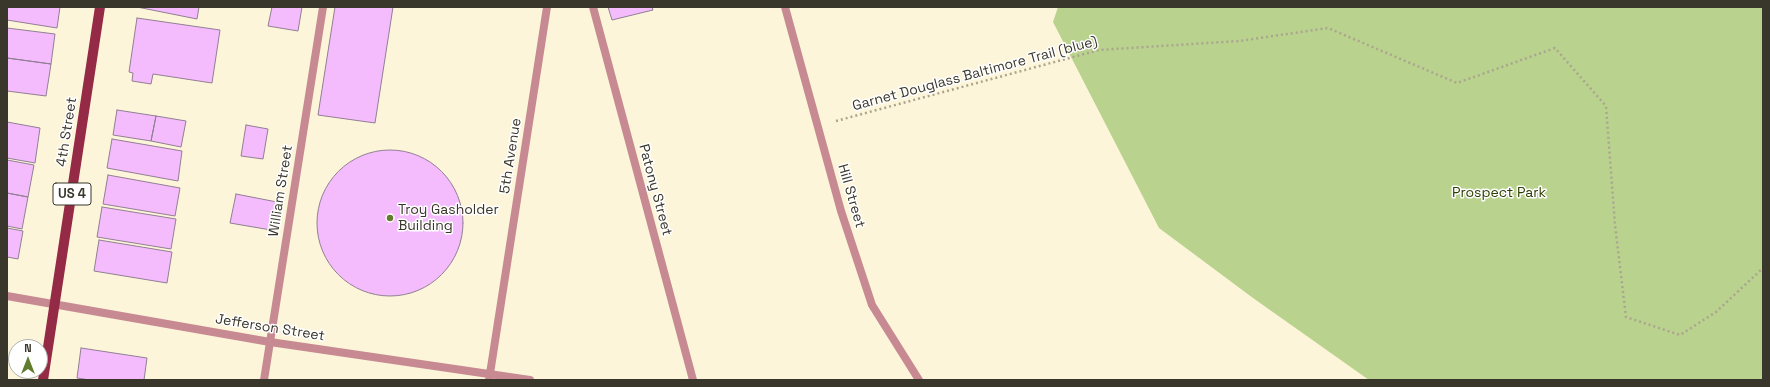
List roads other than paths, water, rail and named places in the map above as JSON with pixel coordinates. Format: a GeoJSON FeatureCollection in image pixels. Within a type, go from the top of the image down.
{"type":"FeatureCollection","features":[{"type":"Feature","properties":{"kind":"main road","name":"4th Street"},"geometry":{"type":"LineString","coordinates":[[43,380],[100,7]]}},
{"type":"Feature","properties":{"kind":"street","name":"William Street"},"geometry":{"type":"LineString","coordinates":[[264,380],[323,7]]}},
{"type":"Feature","properties":{"kind":"street","name":"5th Avenue"},"geometry":{"type":"LineString","coordinates":[[489,377],[547,7]]}},
{"type":"Feature","properties":{"kind":"street","name":"Patony Street"},"geometry":{"type":"LineString","coordinates":[[593,7],[693,380]]}},
{"type":"Feature","properties":{"kind":"street","name":"Hill Street"},"geometry":{"type":"LineString","coordinates":[[785,7],[841,210],[872,305],[919,380]]}},
{"type":"Feature","properties":{"kind":"street","name":"Jefferson Street"},"geometry":{"type":"LineString","coordinates":[[7,296],[55,303],[270,342],[489,377],[530,380]]}},
{"type":"Feature","properties":{"kind":"place","name":"Troy Gasholder Building"},"geometry":{"type":"Point","coordinates":[390,218]}},
{"type":"Feature","properties":{"kind":"park label","name":"Prospect Park"},"geometry":{"type":"Point","coordinates":[1499,193]}}]}
